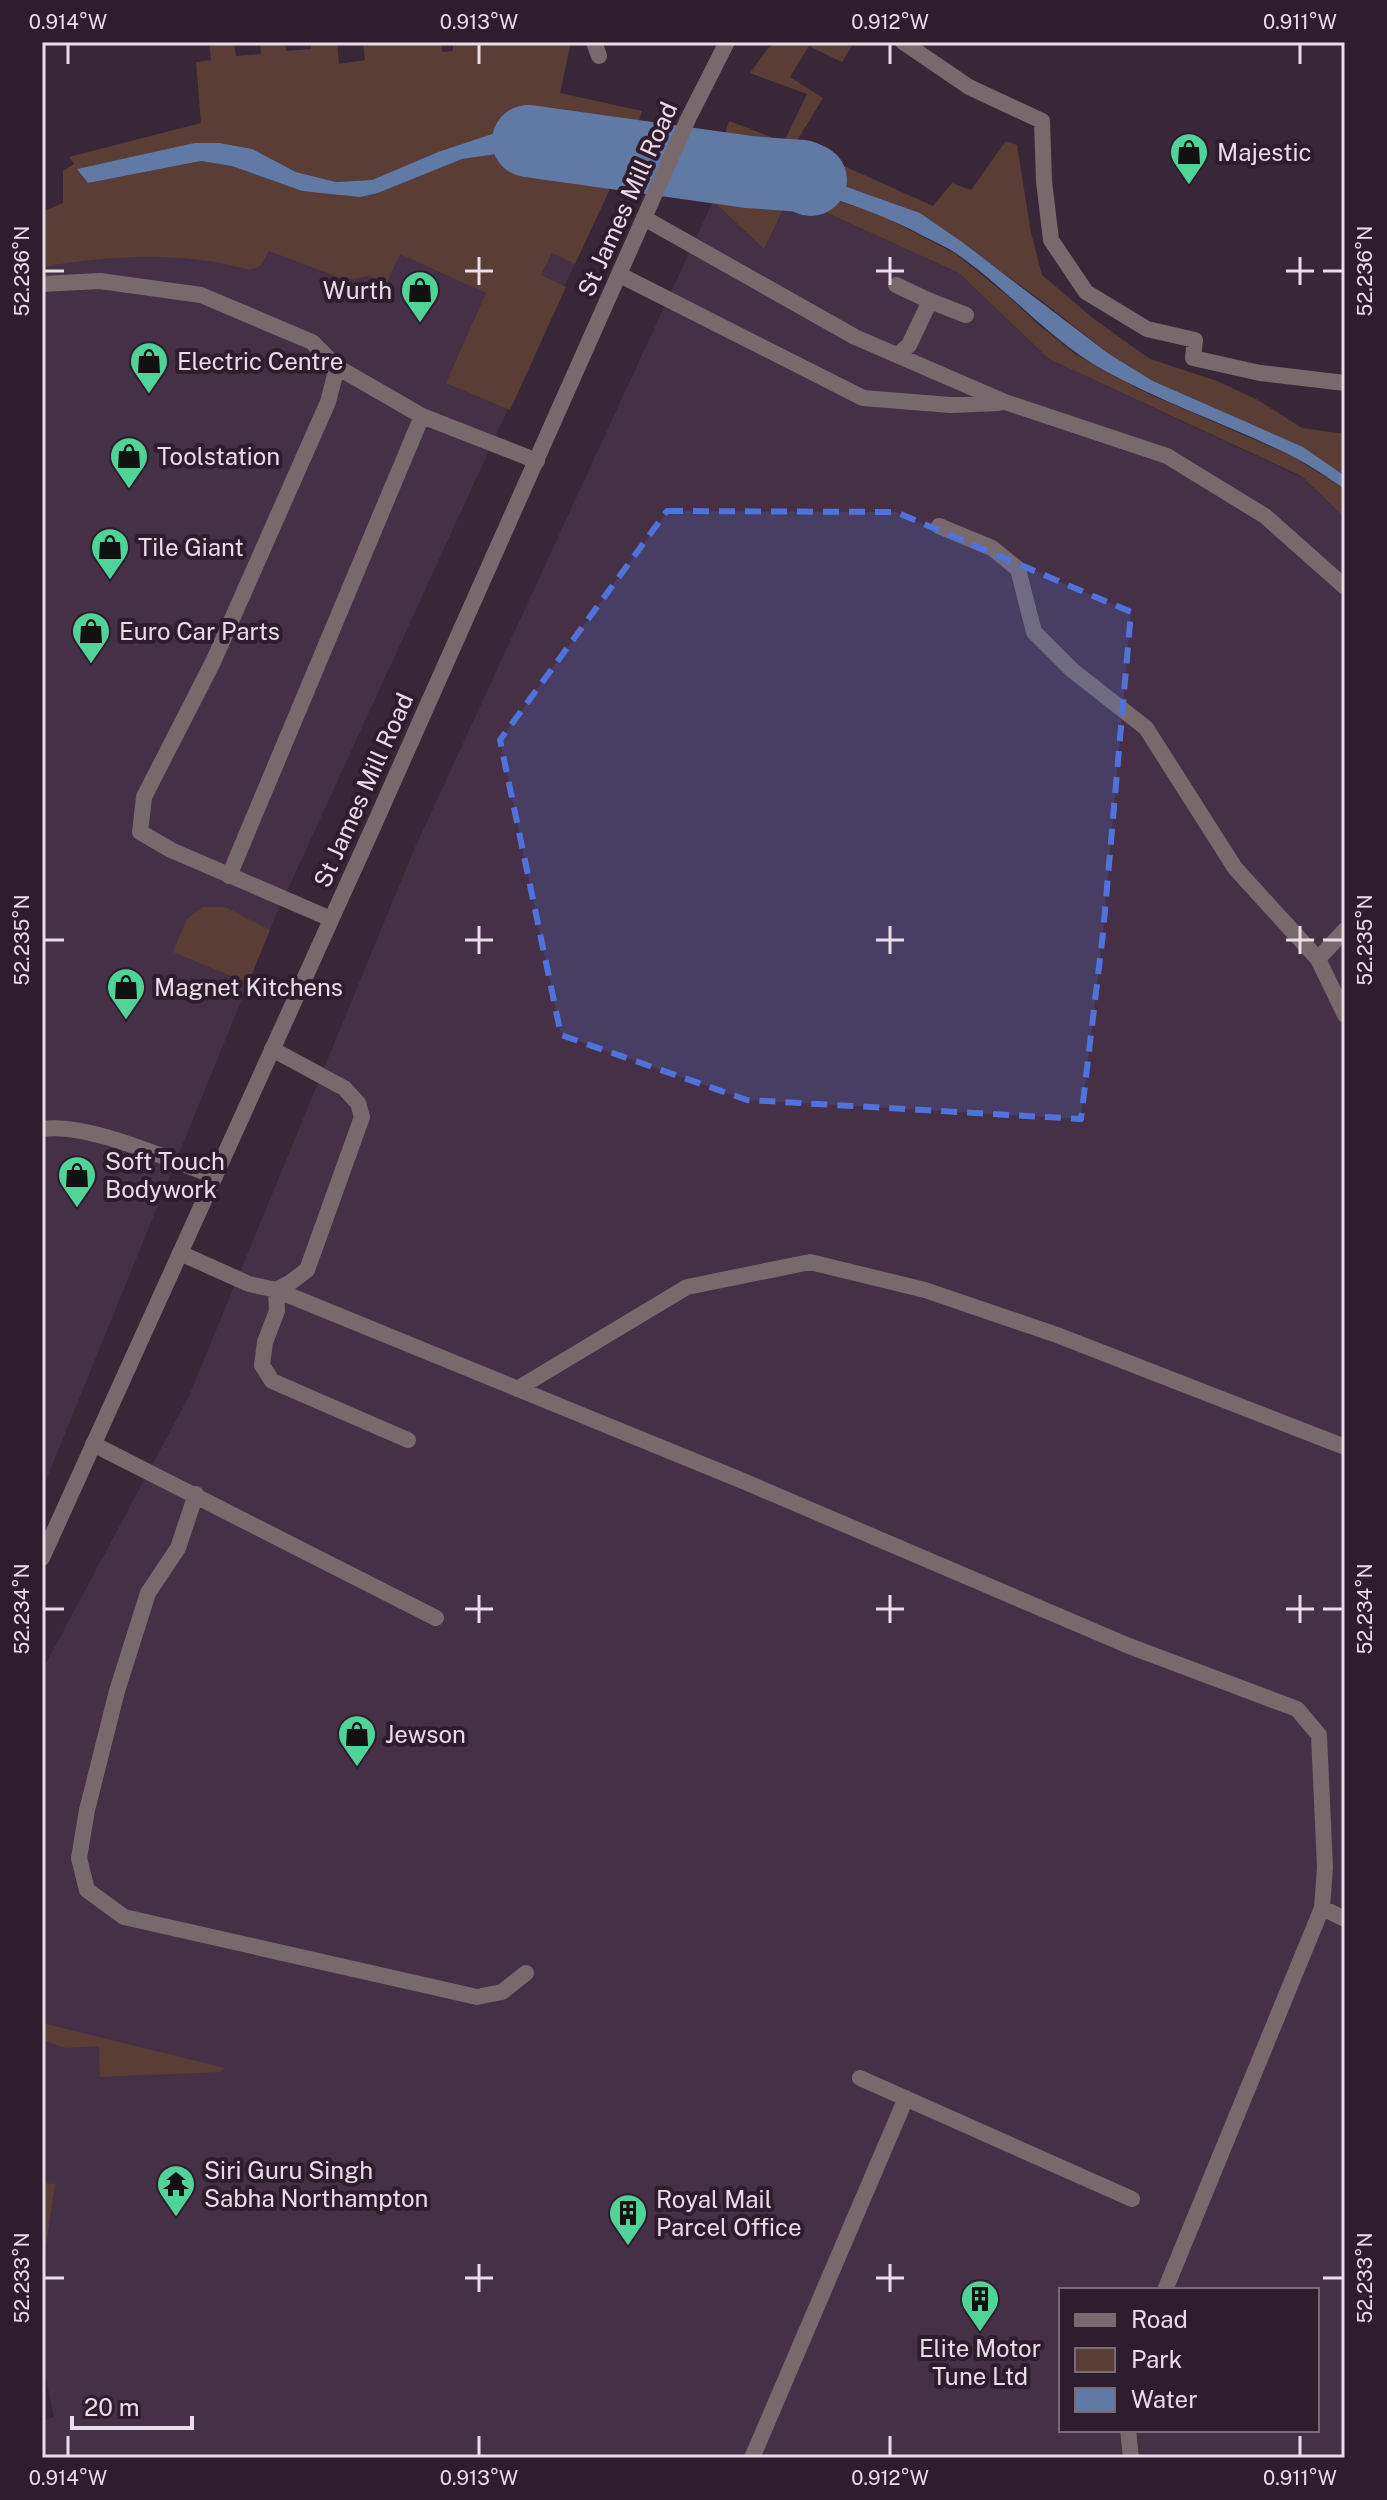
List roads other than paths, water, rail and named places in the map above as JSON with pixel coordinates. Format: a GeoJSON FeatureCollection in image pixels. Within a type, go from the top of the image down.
{"type":"FeatureCollection","features":[{"type":"Feature","properties":{"kind":"street","name":"St James Mill Road"},"geometry":{"type":"LineString","coordinates":[[42,1558],[688,119],[727,42]]}},
{"type":"Feature","properties":{"kind":"street"},"geometry":{"type":"LineString","coordinates":[[903,42],[969,87],[1042,121],[1044,181],[1051,240],[1086,292],[1147,329],[1195,340],[1193,358],[1260,373],[1345,383]]}},
{"type":"Feature","properties":{"kind":"street"},"geometry":{"type":"LineString","coordinates":[[644,218],[855,337],[1005,402],[1167,456],[1265,516],[1345,587]]}},
{"type":"Feature","properties":{"kind":"street"},"geometry":{"type":"LineString","coordinates":[[620,275],[863,398],[950,405],[1005,402]]}},
{"type":"Feature","properties":{"kind":"street"},"geometry":{"type":"LineString","coordinates":[[42,284],[100,281],[201,295],[312,342],[337,367],[422,416],[537,461]]}},
{"type":"Feature","properties":{"kind":"street"},"geometry":{"type":"LineString","coordinates":[[896,285],[966,315]]}},
{"type":"Feature","properties":{"kind":"street"},"geometry":{"type":"LineString","coordinates":[[898,355],[909,345],[930,301]]}},
{"type":"Feature","properties":{"kind":"street"},"geometry":{"type":"LineString","coordinates":[[331,919],[171,850],[140,832],[144,797],[213,662],[328,402],[337,367]]}},
{"type":"Feature","properties":{"kind":"street"},"geometry":{"type":"LineString","coordinates":[[229,876],[422,416]]}},
{"type":"Feature","properties":{"kind":"street"},"geometry":{"type":"LineString","coordinates":[[939,526],[992,548],[1018,569],[1034,632],[1072,670],[1146,728],[1235,868],[1318,959],[1345,1015]]}},
{"type":"Feature","properties":{"kind":"street"},"geometry":{"type":"LineString","coordinates":[[1318,959],[1345,930]]}},
{"type":"Feature","properties":{"kind":"street"},"geometry":{"type":"LineString","coordinates":[[272,1049],[344,1088],[358,1103],[362,1117],[307,1270],[276,1290]]}},
{"type":"Feature","properties":{"kind":"street"},"geometry":{"type":"LineString","coordinates":[[42,1129],[96,1134],[215,1176]]}},
{"type":"Feature","properties":{"kind":"street"},"geometry":{"type":"LineString","coordinates":[[180,1253],[249,1284],[276,1290],[771,1493],[1129,1646],[1297,1709],[1319,1735],[1325,1867],[1322,1908],[1166,2288]]}},
{"type":"Feature","properties":{"kind":"street"},"geometry":{"type":"LineString","coordinates":[[517,1389],[687,1287],[810,1262],[925,1290],[1057,1335],[1345,1447]]}},
{"type":"Feature","properties":{"kind":"street"},"geometry":{"type":"LineString","coordinates":[[276,1290],[277,1311],[265,1342],[262,1365],[272,1381],[408,1440]]}},
{"type":"Feature","properties":{"kind":"street"},"geometry":{"type":"LineString","coordinates":[[93,1444],[436,1618]]}},
{"type":"Feature","properties":{"kind":"street"},"geometry":{"type":"LineString","coordinates":[[196,1494],[178,1548],[148,1593],[117,1691],[87,1810],[79,1858],[87,1890],[124,1917],[477,1997],[502,1992],[526,1973]]}},
{"type":"Feature","properties":{"kind":"street"},"geometry":{"type":"LineString","coordinates":[[1322,1908],[1345,1919]]}},
{"type":"Feature","properties":{"kind":"street"},"geometry":{"type":"LineString","coordinates":[[860,2078],[1132,2199]]}},
{"type":"Feature","properties":{"kind":"street"},"geometry":{"type":"LineString","coordinates":[[752,2458],[906,2098]]}},
{"type":"Feature","properties":{"kind":"street"},"geometry":{"type":"LineString","coordinates":[[1128,2432],[1131,2458]]}},
{"type":"Feature","properties":{"kind":"water"},"geometry":{"type":"Polygon","coordinates":[[[513,127],[633,138],[622,163],[525,150],[462,159],[378,193],[360,197],[302,191],[232,166],[201,161],[88,183],[77,169],[194,143],[220,143],[252,149],[296,172],[336,182],[372,180],[438,152],[513,127]]]}},
{"type":"Feature","properties":{"kind":"water"},"geometry":{"type":"Polygon","coordinates":[[[721,147],[920,213],[1109,354],[1153,381],[1303,447],[1345,476],[1345,489],[1288,454],[1105,371],[1047,330],[957,254],[914,231],[815,193],[763,182],[710,176],[721,147]]]}},
{"type":"Feature","properties":{"kind":"waterway"},"geometry":{"type":"LineString","coordinates":[[528,141],[749,172],[802,176],[811,180]]}},
{"type":"Feature","properties":{"kind":"place","name":"Majestic"},"geometry":{"type":"Point","coordinates":[1189,186]}},
{"type":"Feature","properties":{"kind":"place","name":"Wurth"},"geometry":{"type":"Point","coordinates":[420,324]}},
{"type":"Feature","properties":{"kind":"place","name":"Electric Centre"},"geometry":{"type":"Point","coordinates":[149,395]}},
{"type":"Feature","properties":{"kind":"place","name":"Toolstation"},"geometry":{"type":"Point","coordinates":[129,490]}},
{"type":"Feature","properties":{"kind":"place","name":"Tile Giant"},"geometry":{"type":"Point","coordinates":[110,581]}},
{"type":"Feature","properties":{"kind":"place","name":"Euro Car Parts"},"geometry":{"type":"Point","coordinates":[91,665]}},
{"type":"Feature","properties":{"kind":"place","name":"Magnet Kitchens"},"geometry":{"type":"Point","coordinates":[126,1021]}},
{"type":"Feature","properties":{"kind":"place","name":"Soft Touch Bodywork"},"geometry":{"type":"Point","coordinates":[77,1209]}},
{"type":"Feature","properties":{"kind":"place","name":"Jewson"},"geometry":{"type":"Point","coordinates":[357,1768]}},
{"type":"Feature","properties":{"kind":"place","name":"Siri Guru Singh Sabha Northampton"},"geometry":{"type":"Point","coordinates":[176,2218]}},
{"type":"Feature","properties":{"kind":"place","name":"Royal Mail Parcel Office"},"geometry":{"type":"Point","coordinates":[628,2247]}},
{"type":"Feature","properties":{"kind":"place","name":"Elite Motor Tune Ltd"},"geometry":{"type":"Point","coordinates":[980,2333]}}]}
